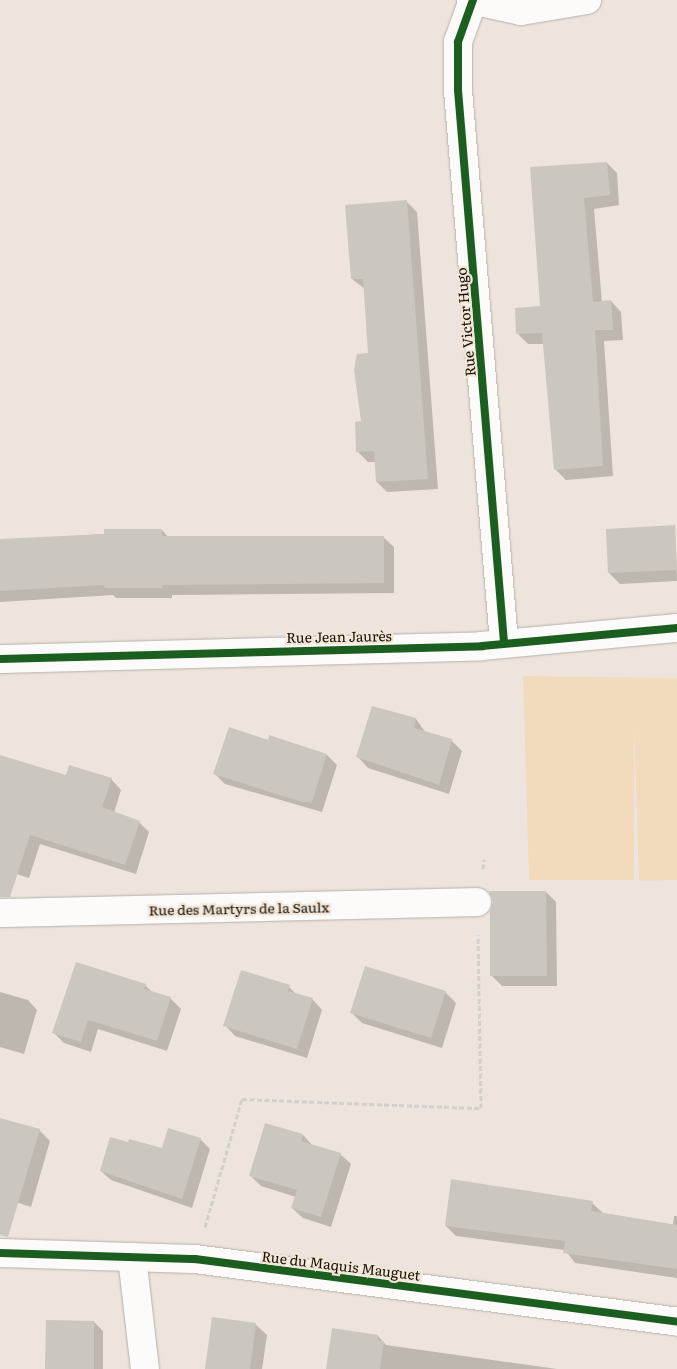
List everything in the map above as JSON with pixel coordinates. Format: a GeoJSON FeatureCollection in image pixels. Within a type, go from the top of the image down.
{"type":"FeatureCollection","features":[{"type":"Feature","properties":{"kind":"street"},"geometry":{"type":"LineString","coordinates":[[472,0],[521,12],[587,0]]}},
{"type":"Feature","properties":{"kind":"street","name":"Rue Victor Hugo"},"geometry":{"type":"LineString","coordinates":[[472,0],[458,42],[458,90],[504,643]]}},
{"type":"Feature","properties":{"kind":"street","name":"Rue Jean Jaurès"},"geometry":{"type":"LineString","coordinates":[[0,659],[504,643],[677,628]]}},
{"type":"Feature","properties":{"kind":"street","name":"Rue des Martyrs de la Saulx"},"geometry":{"type":"LineString","coordinates":[[0,913],[478,902]]}},
{"type":"Feature","properties":{"kind":"street","name":"Rue du Maquis Mauguet"},"geometry":{"type":"LineString","coordinates":[[0,1254],[195,1259],[677,1322]]}},
{"type":"Feature","properties":{"kind":"street"},"geometry":{"type":"LineString","coordinates":[[132,1257],[145,1369]]}},
{"type":"Feature","properties":{"kind":"path"},"geometry":{"type":"LineString","coordinates":[[195,1259],[242,1099],[481,1108],[478,902],[484,859]]}},
{"type":"Feature","properties":{"kind":"shaded area"},"geometry":{"type":"Polygon","coordinates":[[[523,676],[677,678],[677,880],[639,881],[634,724],[634,880],[529,880],[523,676]]]}},
{"type":"Feature","properties":{"kind":"building"},"geometry":{"type":"Polygon","coordinates":[[[607,162],[610,195],[584,198],[593,302],[611,300],[613,330],[595,330],[603,466],[554,470],[542,333],[516,334],[515,308],[540,306],[530,167],[607,162]]]}},
{"type":"Feature","properties":{"kind":"building"},"geometry":{"type":"Polygon","coordinates":[[[407,200],[428,479],[376,482],[374,451],[356,452],[355,422],[361,421],[354,370],[357,354],[368,353],[363,279],[351,279],[345,205],[407,200]]]}},
{"type":"Feature","properties":{"kind":"building"},"geometry":{"type":"Polygon","coordinates":[[[675,525],[677,570],[608,573],[606,529],[675,525]]]}},
{"type":"Feature","properties":{"kind":"building"},"geometry":{"type":"Polygon","coordinates":[[[104,529],[162,529],[162,536],[384,536],[384,583],[162,585],[163,588],[105,588],[104,585],[0,591],[0,539],[104,534],[104,529]]]}},
{"type":"Feature","properties":{"kind":"building"},"geometry":{"type":"Polygon","coordinates":[[[372,706],[416,718],[414,728],[452,739],[439,785],[356,757],[372,706]]]}},
{"type":"Feature","properties":{"kind":"building"},"geometry":{"type":"Polygon","coordinates":[[[229,727],[268,740],[269,735],[327,754],[312,802],[302,802],[213,774],[229,727]]]}},
{"type":"Feature","properties":{"kind":"building"},"geometry":{"type":"Polygon","coordinates":[[[0,755],[66,775],[69,765],[112,778],[102,807],[140,821],[125,865],[30,835],[10,897],[0,897],[0,755]]]}},
{"type":"Feature","properties":{"kind":"building"},"geometry":{"type":"Polygon","coordinates":[[[489,891],[546,891],[547,976],[490,976],[490,911],[493,902],[489,891]]]}},
{"type":"Feature","properties":{"kind":"building"},"geometry":{"type":"Polygon","coordinates":[[[76,962],[146,984],[144,989],[171,997],[157,1041],[88,1020],[81,1042],[52,1033],[76,962]]]}},
{"type":"Feature","properties":{"kind":"building"},"geometry":{"type":"Polygon","coordinates":[[[365,966],[446,991],[431,1038],[350,1013],[365,966]]]}},
{"type":"Feature","properties":{"kind":"building"},"geometry":{"type":"Polygon","coordinates":[[[241,970],[290,985],[288,991],[313,998],[297,1049],[223,1026],[241,970]]]}},
{"type":"Feature","properties":{"kind":"building"},"geometry":{"type":"Polygon","coordinates":[[[0,1118],[40,1129],[8,1237],[0,1235],[0,1118]]]}},
{"type":"Feature","properties":{"kind":"building"},"geometry":{"type":"Polygon","coordinates":[[[265,1123],[303,1134],[301,1141],[341,1153],[321,1217],[291,1208],[297,1190],[249,1176],[265,1123]]]}},
{"type":"Feature","properties":{"kind":"building"},"geometry":{"type":"Polygon","coordinates":[[[168,1128],[201,1138],[182,1199],[100,1171],[110,1137],[128,1142],[129,1139],[162,1148],[168,1128]]]}},
{"type":"Feature","properties":{"kind":"building"},"geometry":{"type":"Polygon","coordinates":[[[451,1179],[593,1201],[591,1211],[677,1225],[677,1269],[563,1253],[565,1241],[445,1226],[451,1179]]]}},
{"type":"Feature","properties":{"kind":"building"},"geometry":{"type":"Polygon","coordinates":[[[212,1317],[256,1323],[250,1369],[205,1369],[212,1317]]]}},
{"type":"Feature","properties":{"kind":"building"},"geometry":{"type":"Polygon","coordinates":[[[46,1320],[94,1321],[94,1369],[45,1369],[46,1320]]]}},
{"type":"Feature","properties":{"kind":"building"},"geometry":{"type":"Polygon","coordinates":[[[332,1328],[378,1335],[378,1340],[384,1341],[380,1369],[326,1369],[332,1328]]]}},
{"type":"Feature","properties":{"kind":"cycle path"},"geometry":{"type":"LineString","coordinates":[[473,0],[458,42],[458,90],[504,643]]}},
{"type":"Feature","properties":{"kind":"cycle path"},"geometry":{"type":"LineString","coordinates":[[0,659],[482,646],[677,628]]}},
{"type":"Feature","properties":{"kind":"cycle path"},"geometry":{"type":"LineString","coordinates":[[0,1253],[195,1259],[677,1322]]}}]}
